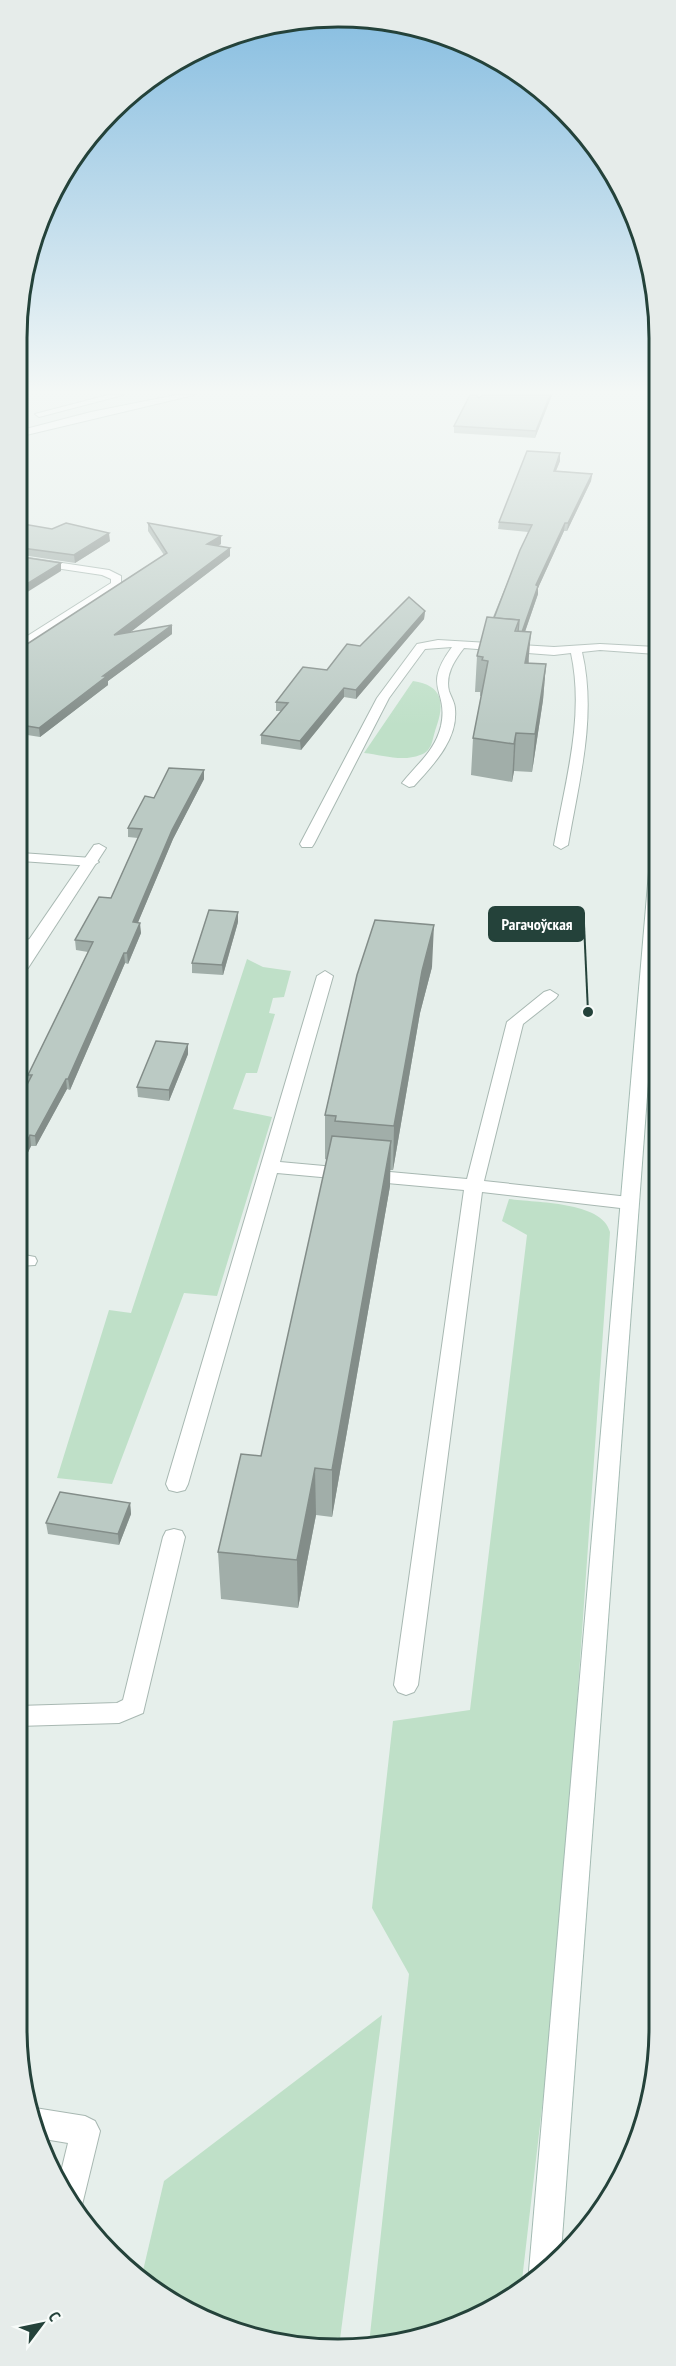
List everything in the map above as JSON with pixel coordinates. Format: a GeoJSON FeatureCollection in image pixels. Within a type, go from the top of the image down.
{"type":"FeatureCollection","features":[{"type":"Feature","properties":{"kind":"main road"},"geometry":{"type":"LineString","coordinates":[[27,561],[105,572],[117,578],[116,584],[27,641]]}},
{"type":"Feature","properties":{"kind":"main road"},"geometry":{"type":"LineString","coordinates":[[307,844],[383,698],[421,646],[438,643],[576,650],[600,647],[649,650]]}},
{"type":"Feature","properties":{"kind":"main road"},"geometry":{"type":"LineString","coordinates":[[409,783],[437,754],[443,740],[449,707],[449,701],[443,691],[444,666],[460,645]]}},
{"type":"Feature","properties":{"kind":"main road"},"geometry":{"type":"LineString","coordinates":[[561,845],[584,703],[581,665],[576,650]]}},
{"type":"Feature","properties":{"kind":"main road"},"geometry":{"type":"LineString","coordinates":[[27,943],[92,862],[99,848]]}},
{"type":"Feature","properties":{"kind":"main road"},"geometry":{"type":"LineString","coordinates":[[27,857],[92,862]]}},
{"type":"Feature","properties":{"kind":"main road"},"geometry":{"type":"LineString","coordinates":[[545,2260],[649,958]]}},
{"type":"Feature","properties":{"kind":"main road"},"geometry":{"type":"LineString","coordinates":[[177,1484],[325,976]]}},
{"type":"Feature","properties":{"kind":"main road"},"geometry":{"type":"LineString","coordinates":[[406,1685],[474,1185],[515,1022],[550,995]]}},
{"type":"Feature","properties":{"kind":"main road"},"geometry":{"type":"LineString","coordinates":[[269,1167],[474,1185],[629,1203]]}},
{"type":"Feature","properties":{"kind":"main road"},"geometry":{"type":"LineString","coordinates":[[27,1716],[119,1713],[134,1706],[174,1537]]}},
{"type":"Feature","properties":{"kind":"main road"},"geometry":{"type":"LineString","coordinates":[[43,2124],[85,2132],[72,2189]]}},
{"type":"Feature","properties":{"kind":"green space"},"geometry":{"type":"Polygon","coordinates":[[[413,681],[423,683],[436,691],[441,704],[430,748],[424,753],[407,758],[364,753],[413,681]]]}},
{"type":"Feature","properties":{"kind":"green space"},"geometry":{"type":"Polygon","coordinates":[[[247,959],[263,967],[291,971],[284,997],[273,998],[269,1013],[275,1014],[257,1073],[246,1073],[233,1109],[272,1117],[217,1296],[184,1293],[112,1484],[57,1478],[109,1310],[131,1313],[247,959]]]}},
{"type":"Feature","properties":{"kind":"green space"},"geometry":{"type":"Polygon","coordinates":[[[509,1199],[551,1203],[567,1205],[595,1214],[610,1232],[559,1961],[522,2279],[494,2297],[457,2315],[399,2333],[370,2337],[409,1974],[372,1908],[393,1721],[470,1710],[527,1235],[502,1221],[509,1199]]]}},
{"type":"Feature","properties":{"kind":"green space"},"geometry":{"type":"Polygon","coordinates":[[[382,2015],[340,2339],[277,2333],[238,2322],[200,2307],[165,2287],[143,2270],[164,2181],[382,2015]]]}},
{"type":"Feature","properties":{"kind":"building"},"geometry":{"type":"Polygon","coordinates":[[[506,505],[577,505],[568,523],[565,523],[536,585],[538,586],[522,632],[518,632],[519,620],[494,618],[532,525],[499,522],[506,505]]]}},
{"type":"Feature","properties":{"kind":"building"},"geometry":{"type":"Polygon","coordinates":[[[66,523],[109,533],[74,555],[27,549],[27,525],[52,529],[66,523]]]}},
{"type":"Feature","properties":{"kind":"building"},"geometry":{"type":"Polygon","coordinates":[[[148,523],[221,536],[207,544],[230,548],[114,635],[172,625],[103,676],[107,676],[39,728],[27,726],[27,644],[167,553],[148,523]]]}},
{"type":"Feature","properties":{"kind":"building"},"geometry":{"type":"Polygon","coordinates":[[[27,558],[61,563],[27,584],[27,558]]]}},
{"type":"Feature","properties":{"kind":"building"},"geometry":{"type":"Polygon","coordinates":[[[409,597],[425,611],[356,690],[344,688],[300,741],[261,735],[288,703],[276,702],[303,667],[327,670],[347,644],[360,646],[409,597]]]}},
{"type":"Feature","properties":{"kind":"building"},"geometry":{"type":"Polygon","coordinates":[[[487,617],[519,620],[515,631],[531,632],[525,663],[546,664],[535,734],[516,733],[514,744],[473,738],[488,661],[477,656],[487,617]]]}},
{"type":"Feature","properties":{"kind":"building"},"geometry":{"type":"Polygon","coordinates":[[[169,768],[204,770],[172,830],[133,922],[140,923],[127,953],[124,953],[68,1079],[35,1136],[30,1135],[27,1142],[27,1085],[32,1075],[28,1075],[93,942],[75,940],[99,897],[111,898],[142,829],[128,828],[145,796],[154,798],[169,768]]]}},
{"type":"Feature","properties":{"kind":"building"},"geometry":{"type":"Polygon","coordinates":[[[209,910],[238,912],[222,965],[192,963],[209,910]]]}},
{"type":"Feature","properties":{"kind":"building"},"geometry":{"type":"Polygon","coordinates":[[[375,920],[434,925],[422,971],[394,1126],[335,1121],[336,1116],[325,1115],[357,975],[375,920]]]}},
{"type":"Feature","properties":{"kind":"building"},"geometry":{"type":"Polygon","coordinates":[[[156,1041],[188,1044],[169,1090],[137,1087],[156,1041]]]}},
{"type":"Feature","properties":{"kind":"building"},"geometry":{"type":"Polygon","coordinates":[[[332,1136],[391,1141],[332,1470],[315,1468],[297,1560],[218,1552],[241,1454],[261,1456],[332,1136]]]}},
{"type":"Feature","properties":{"kind":"building"},"geometry":{"type":"Polygon","coordinates":[[[60,1492],[130,1503],[118,1534],[46,1523],[60,1492]]]}},
{"type":"Feature","properties":{"kind":"place","name":"Рагачоўская"},"geometry":{"type":"Point","coordinates":[588,1012]}}]}
